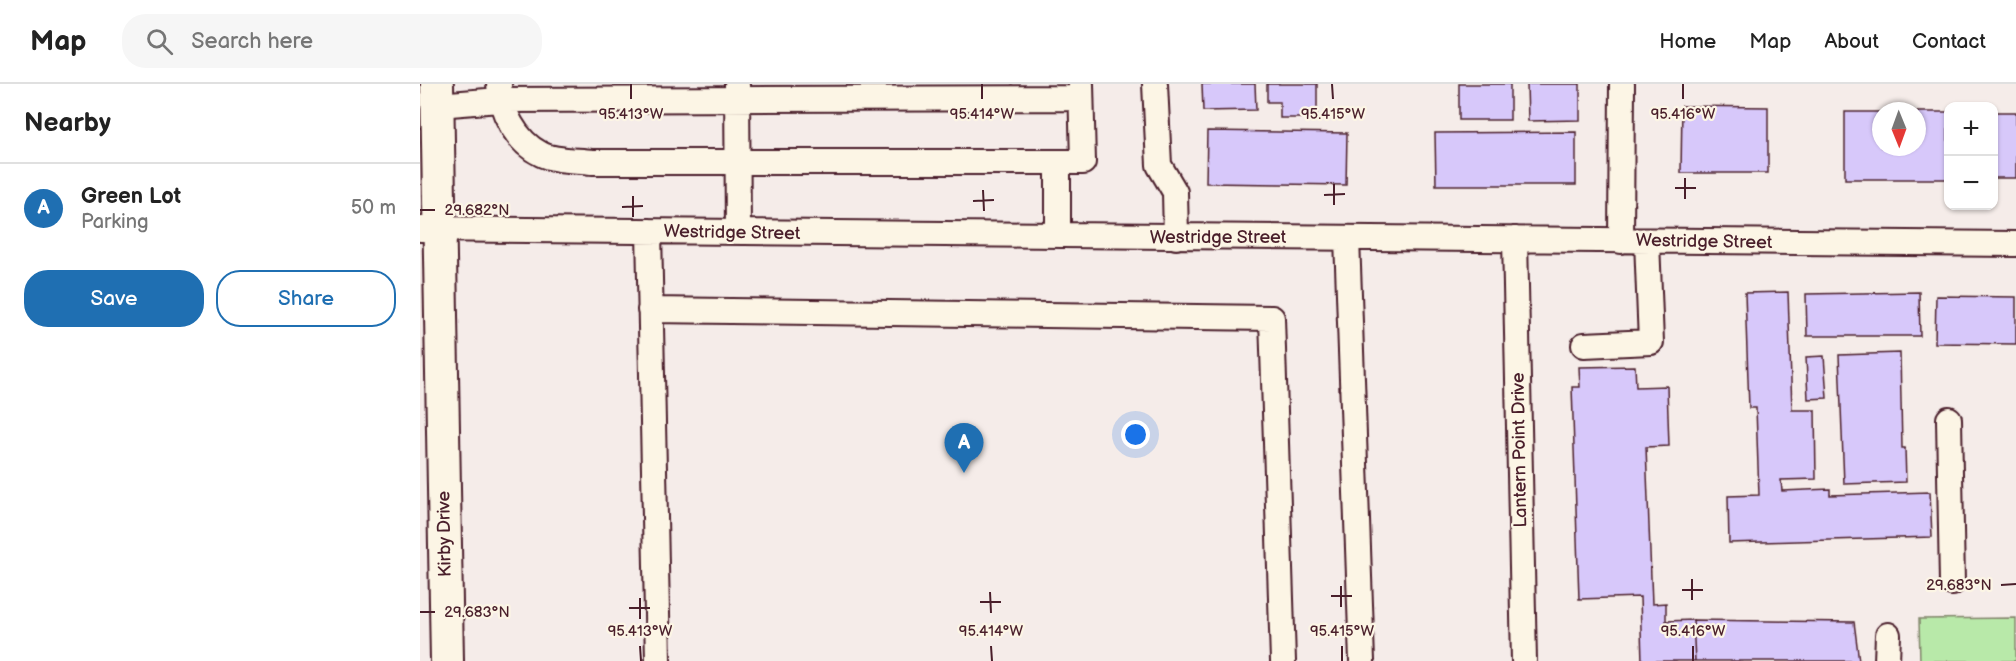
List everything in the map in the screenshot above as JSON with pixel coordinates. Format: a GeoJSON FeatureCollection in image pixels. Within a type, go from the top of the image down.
{"type":"FeatureCollection","features":[{"type":"Feature","properties":{"kind":"main road","name":"Kirby Drive"},"geometry":{"type":"LineString","coordinates":[[437,94],[430,229],[447,661]]}},
{"type":"Feature","properties":{"kind":"street"},"geometry":{"type":"LineString","coordinates":[[1155,84],[1159,165],[1175,192],[1176,237]]}},
{"type":"Feature","properties":{"kind":"street"},"geometry":{"type":"LineString","coordinates":[[1621,241],[1622,84]]}},
{"type":"Feature","properties":{"kind":"street"},"geometry":{"type":"LineString","coordinates":[[437,94],[499,92],[1081,91],[1083,162],[592,162],[541,155],[516,132],[499,92]]}},
{"type":"Feature","properties":{"kind":"street"},"geometry":{"type":"LineString","coordinates":[[737,92],[738,232]]}},
{"type":"Feature","properties":{"kind":"street"},"geometry":{"type":"LineString","coordinates":[[1058,162],[1058,235]]}},
{"type":"Feature","properties":{"kind":"street","name":"Westridge Street"},"geometry":{"type":"LineString","coordinates":[[430,229],[2016,244]]}},
{"type":"Feature","properties":{"kind":"street"},"geometry":{"type":"LineString","coordinates":[[649,231],[658,661]]}},
{"type":"Feature","properties":{"kind":"street"},"geometry":{"type":"LineString","coordinates":[[1347,238],[1362,661]]}},
{"type":"Feature","properties":{"kind":"street","name":"Lantern Point Drive"},"geometry":{"type":"LineString","coordinates":[[1515,239],[1524,661]]}},
{"type":"Feature","properties":{"kind":"street"},"geometry":{"type":"LineString","coordinates":[[1584,345],[1651,342],[1647,241]]}},
{"type":"Feature","properties":{"kind":"street"},"geometry":{"type":"LineString","coordinates":[[650,310],[1272,318],[1283,661]]}},
{"type":"Feature","properties":{"kind":"street"},"geometry":{"type":"LineString","coordinates":[[1949,419],[1952,583]]}},
{"type":"Feature","properties":{"kind":"street"},"geometry":{"type":"LineString","coordinates":[[1887,661],[1888,635]]}},
{"type":"Feature","properties":{"kind":"green space"},"geometry":{"type":"Polygon","coordinates":[[[2016,618],[2016,661],[1920,661],[1919,619],[2016,618]]]}},
{"type":"Feature","properties":{"kind":"building"},"geometry":{"type":"Polygon","coordinates":[[[1202,84],[1255,84],[1256,110],[1203,111],[1202,84]]]}},
{"type":"Feature","properties":{"kind":"building"},"geometry":{"type":"Polygon","coordinates":[[[1267,84],[1317,84],[1317,118],[1280,118],[1280,102],[1267,102],[1267,84]]]}},
{"type":"Feature","properties":{"kind":"building"},"geometry":{"type":"Polygon","coordinates":[[[1459,84],[1510,84],[1510,120],[1459,120],[1459,84]]]}},
{"type":"Feature","properties":{"kind":"building"},"geometry":{"type":"Polygon","coordinates":[[[1527,84],[1580,84],[1580,120],[1528,121],[1527,84]]]}},
{"type":"Feature","properties":{"kind":"building"},"geometry":{"type":"Polygon","coordinates":[[[1682,106],[1768,107],[1768,173],[1681,173],[1682,106]]]}},
{"type":"Feature","properties":{"kind":"building"},"geometry":{"type":"Polygon","coordinates":[[[1845,112],[1872,112],[1872,156],[1926,156],[1926,112],[1944,112],[1944,179],[1845,179],[1845,112]]]}},
{"type":"Feature","properties":{"kind":"building"},"geometry":{"type":"Polygon","coordinates":[[[1998,112],[2016,112],[2016,178],[1998,178],[1998,112]]]}},
{"type":"Feature","properties":{"kind":"building"},"geometry":{"type":"Polygon","coordinates":[[[1207,131],[1347,133],[1346,185],[1206,183],[1207,131]]]}},
{"type":"Feature","properties":{"kind":"building"},"geometry":{"type":"Polygon","coordinates":[[[1576,132],[1576,185],[1436,185],[1435,133],[1576,132]]]}},
{"type":"Feature","properties":{"kind":"building"},"geometry":{"type":"Polygon","coordinates":[[[1788,292],[1792,410],[1815,410],[1816,479],[1781,480],[1782,491],[1830,489],[1830,495],[1930,492],[1932,537],[1729,543],[1728,496],[1759,495],[1756,408],[1749,408],[1745,293],[1788,292]]]}},
{"type":"Feature","properties":{"kind":"building"},"geometry":{"type":"Polygon","coordinates":[[[1919,292],[1920,336],[1807,336],[1806,294],[1919,292]]]}},
{"type":"Feature","properties":{"kind":"building"},"geometry":{"type":"Polygon","coordinates":[[[1936,296],[2016,297],[2016,344],[1935,343],[1936,296]]]}},
{"type":"Feature","properties":{"kind":"building"},"geometry":{"type":"Polygon","coordinates":[[[1900,353],[1902,448],[1905,448],[1906,482],[1844,484],[1839,355],[1900,353]]]}},
{"type":"Feature","properties":{"kind":"building"},"geometry":{"type":"Polygon","coordinates":[[[1824,356],[1827,398],[1808,399],[1806,357],[1824,356]]]}},
{"type":"Feature","properties":{"kind":"building"},"geometry":{"type":"Polygon","coordinates":[[[1635,366],[1636,387],[1667,386],[1669,446],[1646,447],[1652,604],[1666,603],[1666,621],[1693,620],[1695,661],[1642,661],[1640,597],[1579,599],[1572,387],[1580,387],[1579,367],[1635,366]]]}},
{"type":"Feature","properties":{"kind":"building"},"geometry":{"type":"Polygon","coordinates":[[[1693,620],[1854,622],[1859,661],[1695,661],[1693,620]]]}},
{"type":"Feature","properties":{"kind":"place","name":"Green Lot"},"geometry":{"type":"Point","coordinates":[964,473]}}]}
